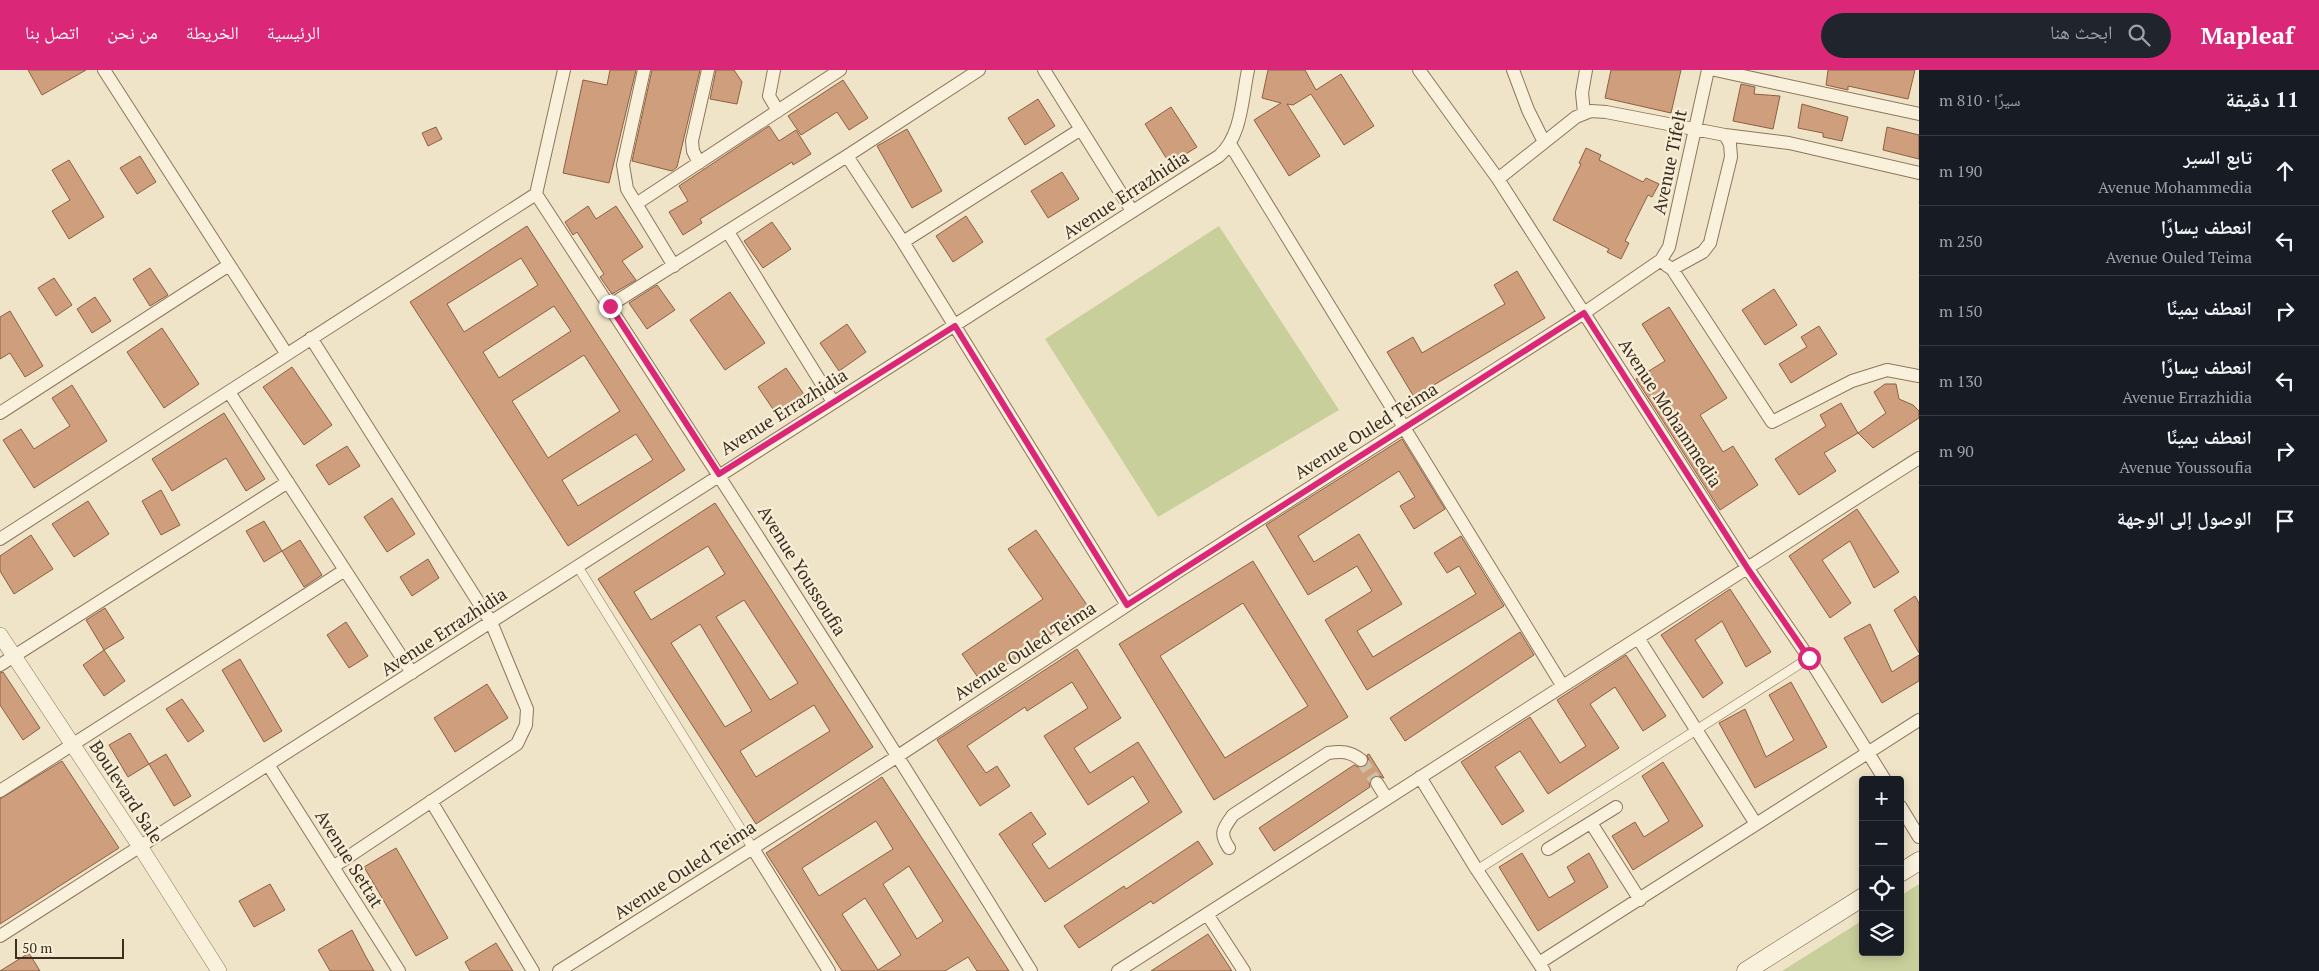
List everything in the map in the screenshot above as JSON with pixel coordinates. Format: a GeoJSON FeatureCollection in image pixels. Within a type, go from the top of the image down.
{"type":"FeatureCollection","features":[{"type":"Feature","properties":{"kind":"main road"},"geometry":{"type":"LineString","coordinates":[[1904,870],[1919,861]]}},
{"type":"Feature","properties":{"kind":"main road"},"geometry":{"type":"LineString","coordinates":[[1746,971],[1859,900]]}},
{"type":"Feature","properties":{"kind":"street"},"geometry":{"type":"LineString","coordinates":[[104,70],[286,354]]}},
{"type":"Feature","properties":{"kind":"street"},"geometry":{"type":"LineString","coordinates":[[0,539],[536,194],[564,70]]}},
{"type":"Feature","properties":{"kind":"street"},"geometry":{"type":"LineString","coordinates":[[644,70],[624,165],[625,182],[636,204],[674,266]]}},
{"type":"Feature","properties":{"kind":"street"},"geometry":{"type":"LineString","coordinates":[[699,163],[693,151],[692,141],[708,70]]}},
{"type":"Feature","properties":{"kind":"street"},"geometry":{"type":"LineString","coordinates":[[774,70],[769,96],[778,111]]}},
{"type":"Feature","properties":{"kind":"street"},"geometry":{"type":"LineString","coordinates":[[636,204],[840,70]]}},
{"type":"Feature","properties":{"kind":"street"},"geometry":{"type":"LineString","coordinates":[[610,306],[847,156],[963,74],[979,70]]}},
{"type":"Feature","properties":{"kind":"street"},"geometry":{"type":"LineString","coordinates":[[1044,70],[1132,211]]}},
{"type":"Feature","properties":{"kind":"street","name":"Avenue Errazhidia"},"geometry":{"type":"LineString","coordinates":[[0,936],[141,848],[719,474],[955,326],[1219,156],[1230,144],[1236,131],[1248,70]]}},
{"type":"Feature","properties":{"kind":"street","name":"Avenue Mohammedia"},"geometry":{"type":"LineString","coordinates":[[1419,70],[1498,179],[1748,569],[1809,658],[1883,776]]}},
{"type":"Feature","properties":{"kind":"street"},"geometry":{"type":"LineString","coordinates":[[1513,70],[1528,110],[1544,142]]}},
{"type":"Feature","properties":{"kind":"street"},"geometry":{"type":"LineString","coordinates":[[1584,113],[1582,93],[1586,70]]}},
{"type":"Feature","properties":{"kind":"street","name":"Avenue Tifelt"},"geometry":{"type":"LineString","coordinates":[[1660,260],[1669,247],[1708,70]]}},
{"type":"Feature","properties":{"kind":"street"},"geometry":{"type":"LineString","coordinates":[[1715,70],[1919,114]]}},
{"type":"Feature","properties":{"kind":"street"},"geometry":{"type":"LineString","coordinates":[[1498,179],[1576,117],[1584,113],[1599,111],[1725,135],[1770,140],[1919,172]]}},
{"type":"Feature","properties":{"kind":"street"},"geometry":{"type":"LineString","coordinates":[[903,242],[1081,129]]}},
{"type":"Feature","properties":{"kind":"street"},"geometry":{"type":"LineString","coordinates":[[1672,270],[1703,252],[1710,243],[1731,157],[1730,144],[1725,135]]}},
{"type":"Feature","properties":{"kind":"street"},"geometry":{"type":"LineString","coordinates":[[1230,144],[1562,685]]}},
{"type":"Feature","properties":{"kind":"street"},"geometry":{"type":"LineString","coordinates":[[847,156],[903,242],[1127,605]]}},
{"type":"Feature","properties":{"kind":"street","name":"Avenue Youssoufia"},"geometry":{"type":"LineString","coordinates":[[536,194],[719,474],[898,756],[1031,971]]}},
{"type":"Feature","properties":{"kind":"street"},"geometry":{"type":"LineString","coordinates":[[728,232],[833,402]]}},
{"type":"Feature","properties":{"kind":"street"},"geometry":{"type":"LineString","coordinates":[[1660,260],[1672,270],[1772,422],[1852,381],[1887,370],[1919,376]]}},
{"type":"Feature","properties":{"kind":"street","name":"Avenue Ouled Teima"},"geometry":{"type":"LineString","coordinates":[[564,970],[752,847],[898,756],[1127,605],[1584,313],[1660,260]]}},
{"type":"Feature","properties":{"kind":"street"},"geometry":{"type":"LineString","coordinates":[[0,413],[229,265]]}},
{"type":"Feature","properties":{"kind":"street"},"geometry":{"type":"LineString","coordinates":[[311,338],[491,622],[525,701],[527,717],[524,732],[517,744],[333,867]]}},
{"type":"Feature","properties":{"kind":"street"},"geometry":{"type":"LineString","coordinates":[[229,392],[412,673]]}},
{"type":"Feature","properties":{"kind":"street"},"geometry":{"type":"LineString","coordinates":[[1118,971],[1919,458]]}},
{"type":"Feature","properties":{"kind":"street"},"geometry":{"type":"LineString","coordinates":[[0,665],[288,482]]}},
{"type":"Feature","properties":{"kind":"street"},"geometry":{"type":"LineString","coordinates":[[578,567],[828,971]]}},
{"type":"Feature","properties":{"kind":"street"},"geometry":{"type":"LineString","coordinates":[[0,792],[345,570]]}},
{"type":"Feature","properties":{"kind":"street","name":"Boulevard Sale"},"geometry":{"type":"LineString","coordinates":[[0,635],[141,848],[218,971]]}},
{"type":"Feature","properties":{"kind":"street"},"geometry":{"type":"LineString","coordinates":[[1638,638],[1756,824]]}},
{"type":"Feature","properties":{"kind":"street"},"geometry":{"type":"LineString","coordinates":[[1477,870],[1809,658]]}},
{"type":"Feature","properties":{"kind":"street"},"geometry":{"type":"LineString","coordinates":[[1420,778],[1477,870],[1541,967],[1756,824],[1869,754],[1919,720]]}},
{"type":"Feature","properties":{"kind":"street"},"geometry":{"type":"LineString","coordinates":[[1229,848],[1223,839],[1224,829],[1233,815],[1328,753],[1342,751],[1354,754],[1361,760]]}},
{"type":"Feature","properties":{"kind":"street","name":"Avenue Settat"},"geometry":{"type":"LineString","coordinates":[[269,766],[399,971]]}},
{"type":"Feature","properties":{"kind":"street"},"geometry":{"type":"LineString","coordinates":[[1377,783],[1387,799]]}},
{"type":"Feature","properties":{"kind":"street"},"geometry":{"type":"LineString","coordinates":[[432,801],[533,971]]}},
{"type":"Feature","properties":{"kind":"street"},"geometry":{"type":"LineString","coordinates":[[1548,849],[1616,808]]}},
{"type":"Feature","properties":{"kind":"street"},"geometry":{"type":"LineString","coordinates":[[1904,813],[1919,837]]}},
{"type":"Feature","properties":{"kind":"street"},"geometry":{"type":"LineString","coordinates":[[1591,823],[1640,900]]}},
{"type":"Feature","properties":{"kind":"street"},"geometry":{"type":"LineString","coordinates":[[1208,914],[1244,971]]}},
{"type":"Feature","properties":{"kind":"green space"},"geometry":{"type":"Polygon","coordinates":[[[1219,226],[1339,410],[1158,517],[1045,339],[1219,226]]]}},
{"type":"Feature","properties":{"kind":"green space"},"geometry":{"type":"Polygon","coordinates":[[[1919,884],[1919,971],[1782,971],[1859,923],[1859,956],[1904,956],[1904,893],[1919,884]]]}},
{"type":"Feature","properties":{"kind":"building"},"geometry":{"type":"Polygon","coordinates":[[[28,70],[86,70],[42,95],[28,70]]]}},
{"type":"Feature","properties":{"kind":"building"},"geometry":{"type":"Polygon","coordinates":[[[610,70],[636,70],[609,183],[563,173],[583,80],[607,85],[610,70]]]}},
{"type":"Feature","properties":{"kind":"building"},"geometry":{"type":"Polygon","coordinates":[[[652,70],[700,70],[677,167],[672,171],[632,161],[652,70]]]}},
{"type":"Feature","properties":{"kind":"building"},"geometry":{"type":"Polygon","coordinates":[[[716,70],[734,70],[742,82],[737,104],[710,99],[716,70]]]}},
{"type":"Feature","properties":{"kind":"building"},"geometry":{"type":"Polygon","coordinates":[[[1268,70],[1305,70],[1316,90],[1341,74],[1374,126],[1344,145],[1311,94],[1293,105],[1287,104],[1320,156],[1289,176],[1254,120],[1281,103],[1262,98],[1268,70]]]}},
{"type":"Feature","properties":{"kind":"building"},"geometry":{"type":"Polygon","coordinates":[[[1611,70],[1681,70],[1671,113],[1605,98],[1611,70]]]}},
{"type":"Feature","properties":{"kind":"building"},"geometry":{"type":"Polygon","coordinates":[[[1828,70],[1915,70],[1908,99],[1848,86],[1848,90],[1826,85],[1828,70]]]}},
{"type":"Feature","properties":{"kind":"building"},"geometry":{"type":"Polygon","coordinates":[[[843,80],[868,118],[849,130],[837,112],[801,135],[788,116],[843,80]]]}},
{"type":"Feature","properties":{"kind":"building"},"geometry":{"type":"Polygon","coordinates":[[[1741,84],[1755,87],[1754,94],[1780,96],[1773,129],[1733,121],[1741,84]]]}},
{"type":"Feature","properties":{"kind":"building"},"geometry":{"type":"Polygon","coordinates":[[[1038,99],[1055,126],[1025,145],[1008,118],[1038,99]]]}},
{"type":"Feature","properties":{"kind":"building"},"geometry":{"type":"Polygon","coordinates":[[[1802,104],[1848,117],[1842,141],[1823,137],[1823,133],[1798,128],[1802,104]]]}},
{"type":"Feature","properties":{"kind":"building"},"geometry":{"type":"Polygon","coordinates":[[[1171,107],[1197,147],[1170,164],[1145,124],[1171,107]]]}},
{"type":"Feature","properties":{"kind":"building"},"geometry":{"type":"Polygon","coordinates":[[[769,126],[779,141],[796,130],[811,154],[793,165],[792,162],[700,219],[702,223],[683,235],[669,212],[688,201],[679,186],[769,126]]]}},
{"type":"Feature","properties":{"kind":"building"},"geometry":{"type":"Polygon","coordinates":[[[436,127],[442,139],[428,146],[422,133],[436,127]]]}},
{"type":"Feature","properties":{"kind":"building"},"geometry":{"type":"Polygon","coordinates":[[[1887,127],[1919,135],[1919,159],[1883,150],[1887,127]]]}},
{"type":"Feature","properties":{"kind":"building"},"geometry":{"type":"Polygon","coordinates":[[[907,129],[942,191],[912,208],[877,146],[907,129]]]}},
{"type":"Feature","properties":{"kind":"building"},"geometry":{"type":"Polygon","coordinates":[[[1586,148],[1601,155],[1599,160],[1643,182],[1646,178],[1659,184],[1652,197],[1648,195],[1625,241],[1629,243],[1621,259],[1607,252],[1609,249],[1553,220],[1581,164],[1579,163],[1586,148]]]}},
{"type":"Feature","properties":{"kind":"building"},"geometry":{"type":"Polygon","coordinates":[[[140,156],[156,182],[137,194],[120,168],[140,156]]]}},
{"type":"Feature","properties":{"kind":"building"},"geometry":{"type":"Polygon","coordinates":[[[69,160],[104,217],[69,239],[52,211],[70,200],[52,170],[69,160]]]}},
{"type":"Feature","properties":{"kind":"building"},"geometry":{"type":"Polygon","coordinates":[[[1062,172],[1079,199],[1048,218],[1031,191],[1062,172]]]}},
{"type":"Feature","properties":{"kind":"building"},"geometry":{"type":"Polygon","coordinates":[[[588,206],[596,219],[616,206],[643,247],[622,261],[636,280],[612,294],[600,277],[604,274],[577,232],[573,235],[565,222],[588,206]]]}},
{"type":"Feature","properties":{"kind":"building"},"geometry":{"type":"Polygon","coordinates":[[[966,216],[983,242],[953,262],[936,236],[966,216]]]}},
{"type":"Feature","properties":{"kind":"building"},"geometry":{"type":"Polygon","coordinates":[[[772,222],[791,249],[763,268],[744,241],[772,222]]]}},
{"type":"Feature","properties":{"kind":"building"},"geometry":{"type":"Polygon","coordinates":[[[527,226],[685,470],[568,546],[410,302],[527,226]],[[521,258],[447,304],[464,332],[538,285],[521,258]],[[554,306],[483,352],[499,378],[571,331],[554,306]],[[584,355],[512,401],[548,458],[620,411],[584,355]],[[636,434],[562,480],[578,506],[653,460],[636,434]]]}},
{"type":"Feature","properties":{"kind":"building"},"geometry":{"type":"Polygon","coordinates":[[[150,268],[168,295],[150,306],[133,279],[150,268]]]}},
{"type":"Feature","properties":{"kind":"building"},"geometry":{"type":"Polygon","coordinates":[[[1517,271],[1545,318],[1414,397],[1387,352],[1413,337],[1422,353],[1505,304],[1494,285],[1517,271]]]}},
{"type":"Feature","properties":{"kind":"building"},"geometry":{"type":"Polygon","coordinates":[[[54,278],[72,305],[56,316],[38,288],[54,278]]]}},
{"type":"Feature","properties":{"kind":"building"},"geometry":{"type":"Polygon","coordinates":[[[657,285],[675,310],[647,329],[629,303],[657,285]]]}},
{"type":"Feature","properties":{"kind":"building"},"geometry":{"type":"Polygon","coordinates":[[[1774,289],[1797,325],[1765,345],[1742,310],[1774,289]]]}},
{"type":"Feature","properties":{"kind":"building"},"geometry":{"type":"Polygon","coordinates":[[[730,292],[765,343],[725,370],[690,320],[730,292]]]}},
{"type":"Feature","properties":{"kind":"building"},"geometry":{"type":"Polygon","coordinates":[[[95,297],[111,321],[92,333],[77,309],[95,297]]]}},
{"type":"Feature","properties":{"kind":"building"},"geometry":{"type":"Polygon","coordinates":[[[1669,307],[1727,398],[1700,415],[1723,452],[1733,446],[1758,485],[1720,510],[1636,379],[1665,361],[1642,324],[1669,307]]]}},
{"type":"Feature","properties":{"kind":"building"},"geometry":{"type":"Polygon","coordinates":[[[10,311],[43,366],[25,377],[10,353],[0,359],[0,317],[10,311]]]}},
{"type":"Feature","properties":{"kind":"building"},"geometry":{"type":"Polygon","coordinates":[[[847,324],[866,352],[839,371],[820,343],[847,324]]]}},
{"type":"Feature","properties":{"kind":"building"},"geometry":{"type":"Polygon","coordinates":[[[1819,326],[1837,354],[1791,383],[1779,364],[1807,347],[1801,337],[1819,326]]]}},
{"type":"Feature","properties":{"kind":"building"},"geometry":{"type":"Polygon","coordinates":[[[162,328],[199,384],[164,408],[127,352],[162,328]]]}},
{"type":"Feature","properties":{"kind":"building"},"geometry":{"type":"Polygon","coordinates":[[[292,367],[332,425],[304,445],[263,387],[292,367]]]}},
{"type":"Feature","properties":{"kind":"building"},"geometry":{"type":"Polygon","coordinates":[[[786,368],[805,396],[777,415],[758,387],[786,368]]]}},
{"type":"Feature","properties":{"kind":"building"},"geometry":{"type":"Polygon","coordinates":[[[1885,384],[1896,384],[1899,399],[1913,405],[1919,411],[1919,418],[1873,448],[1858,433],[1886,413],[1874,392],[1885,384]]]}},
{"type":"Feature","properties":{"kind":"building"},"geometry":{"type":"Polygon","coordinates":[[[72,385],[107,441],[34,488],[3,440],[21,429],[34,449],[70,426],[52,398],[72,385]]]}},
{"type":"Feature","properties":{"kind":"building"},"geometry":{"type":"Polygon","coordinates":[[[1841,403],[1858,433],[1824,453],[1836,471],[1799,495],[1775,459],[1826,426],[1820,415],[1841,403]]]}},
{"type":"Feature","properties":{"kind":"building"},"geometry":{"type":"Polygon","coordinates":[[[224,413],[265,479],[246,491],[226,458],[172,491],[152,459],[224,413]]]}},
{"type":"Feature","properties":{"kind":"building"},"geometry":{"type":"Polygon","coordinates":[[[1402,439],[1445,509],[1414,529],[1400,506],[1415,497],[1399,471],[1298,536],[1314,562],[1359,534],[1402,604],[1357,631],[1373,657],[1476,594],[1459,566],[1447,573],[1434,553],[1461,536],[1504,606],[1367,690],[1325,620],[1372,591],[1357,566],[1308,595],[1266,525],[1402,439]]]}},
{"type":"Feature","properties":{"kind":"building"},"geometry":{"type":"Polygon","coordinates":[[[347,446],[360,466],[329,485],[316,465],[347,446]]]}},
{"type":"Feature","properties":{"kind":"building"},"geometry":{"type":"Polygon","coordinates":[[[161,490],[180,525],[161,535],[142,501],[161,490]]]}},
{"type":"Feature","properties":{"kind":"building"},"geometry":{"type":"Polygon","coordinates":[[[392,498],[415,534],[387,552],[364,517],[392,498]]]}},
{"type":"Feature","properties":{"kind":"building"},"geometry":{"type":"Polygon","coordinates":[[[88,501],[109,534],[74,557],[52,524],[88,501]]]}},
{"type":"Feature","properties":{"kind":"building"},"geometry":{"type":"Polygon","coordinates":[[[715,503],[873,747],[756,824],[598,579],[715,503]],[[708,546],[634,592],[651,620],[725,574],[708,546]],[[744,600],[716,617],[770,700],[798,683],[744,600]],[[700,624],[671,643],[725,727],[752,711],[700,624]],[[814,705],[740,751],[756,777],[830,731],[814,705]]]}},
{"type":"Feature","properties":{"kind":"building"},"geometry":{"type":"Polygon","coordinates":[[[1857,509],[1899,572],[1874,588],[1850,541],[1822,560],[1851,603],[1830,618],[1789,556],[1857,509]]]}},
{"type":"Feature","properties":{"kind":"building"},"geometry":{"type":"Polygon","coordinates":[[[264,521],[282,551],[264,562],[246,531],[264,521]]]}},
{"type":"Feature","properties":{"kind":"building"},"geometry":{"type":"Polygon","coordinates":[[[1036,530],[1089,608],[981,682],[962,654],[1043,599],[1008,549],[1036,530]]]}},
{"type":"Feature","properties":{"kind":"building"},"geometry":{"type":"Polygon","coordinates":[[[31,535],[53,569],[14,594],[0,571],[0,556],[31,535]]]}},
{"type":"Feature","properties":{"kind":"building"},"geometry":{"type":"Polygon","coordinates":[[[300,540],[322,575],[304,587],[282,551],[300,540]]]}},
{"type":"Feature","properties":{"kind":"building"},"geometry":{"type":"Polygon","coordinates":[[[428,559],[439,578],[412,596],[400,577],[428,559]]]}},
{"type":"Feature","properties":{"kind":"building"},"geometry":{"type":"Polygon","coordinates":[[[1253,561],[1348,717],[1214,800],[1119,644],[1253,561]],[[1243,603],[1160,656],[1225,758],[1308,706],[1243,603]]]}},
{"type":"Feature","properties":{"kind":"building"},"geometry":{"type":"Polygon","coordinates":[[[1730,589],[1771,652],[1746,667],[1722,621],[1695,640],[1723,683],[1703,698],[1661,635],[1730,589]]]}},
{"type":"Feature","properties":{"kind":"building"},"geometry":{"type":"Polygon","coordinates":[[[1915,596],[1919,603],[1919,653],[1894,610],[1915,596]]]}},
{"type":"Feature","properties":{"kind":"building"},"geometry":{"type":"Polygon","coordinates":[[[105,608],[124,638],[104,650],[86,620],[105,608]]]}},
{"type":"Feature","properties":{"kind":"building"},"geometry":{"type":"Polygon","coordinates":[[[346,622],[368,656],[349,668],[327,635],[346,622]]]}},
{"type":"Feature","properties":{"kind":"building"},"geometry":{"type":"Polygon","coordinates":[[[1870,624],[1892,672],[1919,655],[1919,681],[1882,703],[1844,638],[1870,624]]]}},
{"type":"Feature","properties":{"kind":"building"},"geometry":{"type":"Polygon","coordinates":[[[1520,632],[1534,655],[1405,741],[1390,718],[1520,632]]]}},
{"type":"Feature","properties":{"kind":"building"},"geometry":{"type":"Polygon","coordinates":[[[1077,649],[1121,718],[1074,748],[1090,773],[1138,742],[1182,812],[1045,902],[999,834],[1031,812],[1046,834],[1032,844],[1049,869],[1149,802],[1133,776],[1088,805],[1044,736],[1088,708],[1072,682],[1027,711],[1025,707],[967,746],[986,773],[997,766],[1010,786],[980,806],[937,740],[1077,649]]]}},
{"type":"Feature","properties":{"kind":"building"},"geometry":{"type":"Polygon","coordinates":[[[104,650],[125,681],[104,696],[83,665],[104,650]]]}},
{"type":"Feature","properties":{"kind":"building"},"geometry":{"type":"Polygon","coordinates":[[[1626,655],[1666,716],[1643,731],[1615,687],[1590,704],[1619,748],[1548,794],[1520,751],[1495,767],[1524,811],[1502,825],[1461,762],[1530,717],[1560,763],[1586,746],[1557,700],[1626,655]]]}},
{"type":"Feature","properties":{"kind":"building"},"geometry":{"type":"Polygon","coordinates":[[[240,659],[282,731],[264,742],[222,670],[240,659]]]}},
{"type":"Feature","properties":{"kind":"building"},"geometry":{"type":"Polygon","coordinates":[[[3,672],[40,728],[23,740],[0,705],[0,673],[3,672]]]}},
{"type":"Feature","properties":{"kind":"building"},"geometry":{"type":"Polygon","coordinates":[[[1791,682],[1827,747],[1755,788],[1719,723],[1745,709],[1766,757],[1794,740],[1769,695],[1791,682]]]}},
{"type":"Feature","properties":{"kind":"building"},"geometry":{"type":"Polygon","coordinates":[[[487,684],[508,718],[455,752],[434,718],[487,684]]]}},
{"type":"Feature","properties":{"kind":"building"},"geometry":{"type":"Polygon","coordinates":[[[182,699],[204,731],[188,742],[166,709],[182,699]]]}},
{"type":"Feature","properties":{"kind":"building"},"geometry":{"type":"Polygon","coordinates":[[[130,733],[149,764],[128,777],[109,745],[130,733]]]}},
{"type":"Feature","properties":{"kind":"building"},"geometry":{"type":"Polygon","coordinates":[[[166,754],[191,796],[174,806],[149,764],[166,754]]]}},
{"type":"Feature","properties":{"kind":"building"},"geometry":{"type":"Polygon","coordinates":[[[1369,754],[1384,778],[1377,775],[1372,776],[1369,783],[1370,787],[1274,851],[1259,828],[1354,765],[1360,768],[1365,767],[1369,761],[1367,755],[1369,754]]]}},
{"type":"Feature","properties":{"kind":"building"},"geometry":{"type":"Polygon","coordinates":[[[62,761],[119,848],[0,924],[0,799],[62,761]]]}},
{"type":"Feature","properties":{"kind":"building"},"geometry":{"type":"Polygon","coordinates":[[[1663,762],[1703,826],[1633,870],[1612,836],[1635,822],[1644,837],[1669,821],[1642,776],[1663,762]]]}},
{"type":"Feature","properties":{"kind":"building"},"geometry":{"type":"Polygon","coordinates":[[[882,777],[1009,971],[977,971],[968,957],[945,971],[842,971],[766,853],[882,777]],[[876,821],[802,868],[819,896],[893,849],[876,821]],[[909,866],[883,884],[917,939],[943,921],[909,866]],[[865,898],[842,914],[878,970],[901,955],[865,898]]]}},
{"type":"Feature","properties":{"kind":"building"},"geometry":{"type":"Polygon","coordinates":[[[1198,841],[1213,864],[1153,904],[1151,901],[1079,948],[1064,926],[1124,886],[1126,889],[1198,841]]]}},
{"type":"Feature","properties":{"kind":"building"},"geometry":{"type":"Polygon","coordinates":[[[396,848],[448,938],[416,956],[364,867],[396,848]]]}},
{"type":"Feature","properties":{"kind":"building"},"geometry":{"type":"Polygon","coordinates":[[[1522,853],[1549,898],[1575,882],[1567,867],[1589,853],[1608,887],[1538,931],[1499,867],[1522,853]]]}},
{"type":"Feature","properties":{"kind":"building"},"geometry":{"type":"Polygon","coordinates":[[[270,884],[285,910],[254,927],[239,901],[270,884]]]}},
{"type":"Feature","properties":{"kind":"building"},"geometry":{"type":"Polygon","coordinates":[[[352,930],[374,971],[330,971],[318,950],[352,930]]]}},
{"type":"Feature","properties":{"kind":"building"},"geometry":{"type":"Polygon","coordinates":[[[1208,934],[1232,971],[1151,971],[1208,934]]]}},
{"type":"Feature","properties":{"kind":"building"},"geometry":{"type":"Polygon","coordinates":[[[496,943],[513,971],[470,971],[465,962],[496,943]]]}},
{"type":"Feature","properties":{"kind":"building"},"geometry":{"type":"Polygon","coordinates":[[[29,953],[40,971],[0,971],[29,953]]]}},
{"type":"Feature","properties":{"kind":"tunnel"},"geometry":{"type":"LineString","coordinates":[[1361,760],[1377,783]]}},
{"type":"Feature","properties":{"kind":"route"},"geometry":{"type":"LineString","coordinates":[[610,306],[719,474],[955,326],[1127,605],[1584,313],[1748,569],[1809,658]]}}]}
